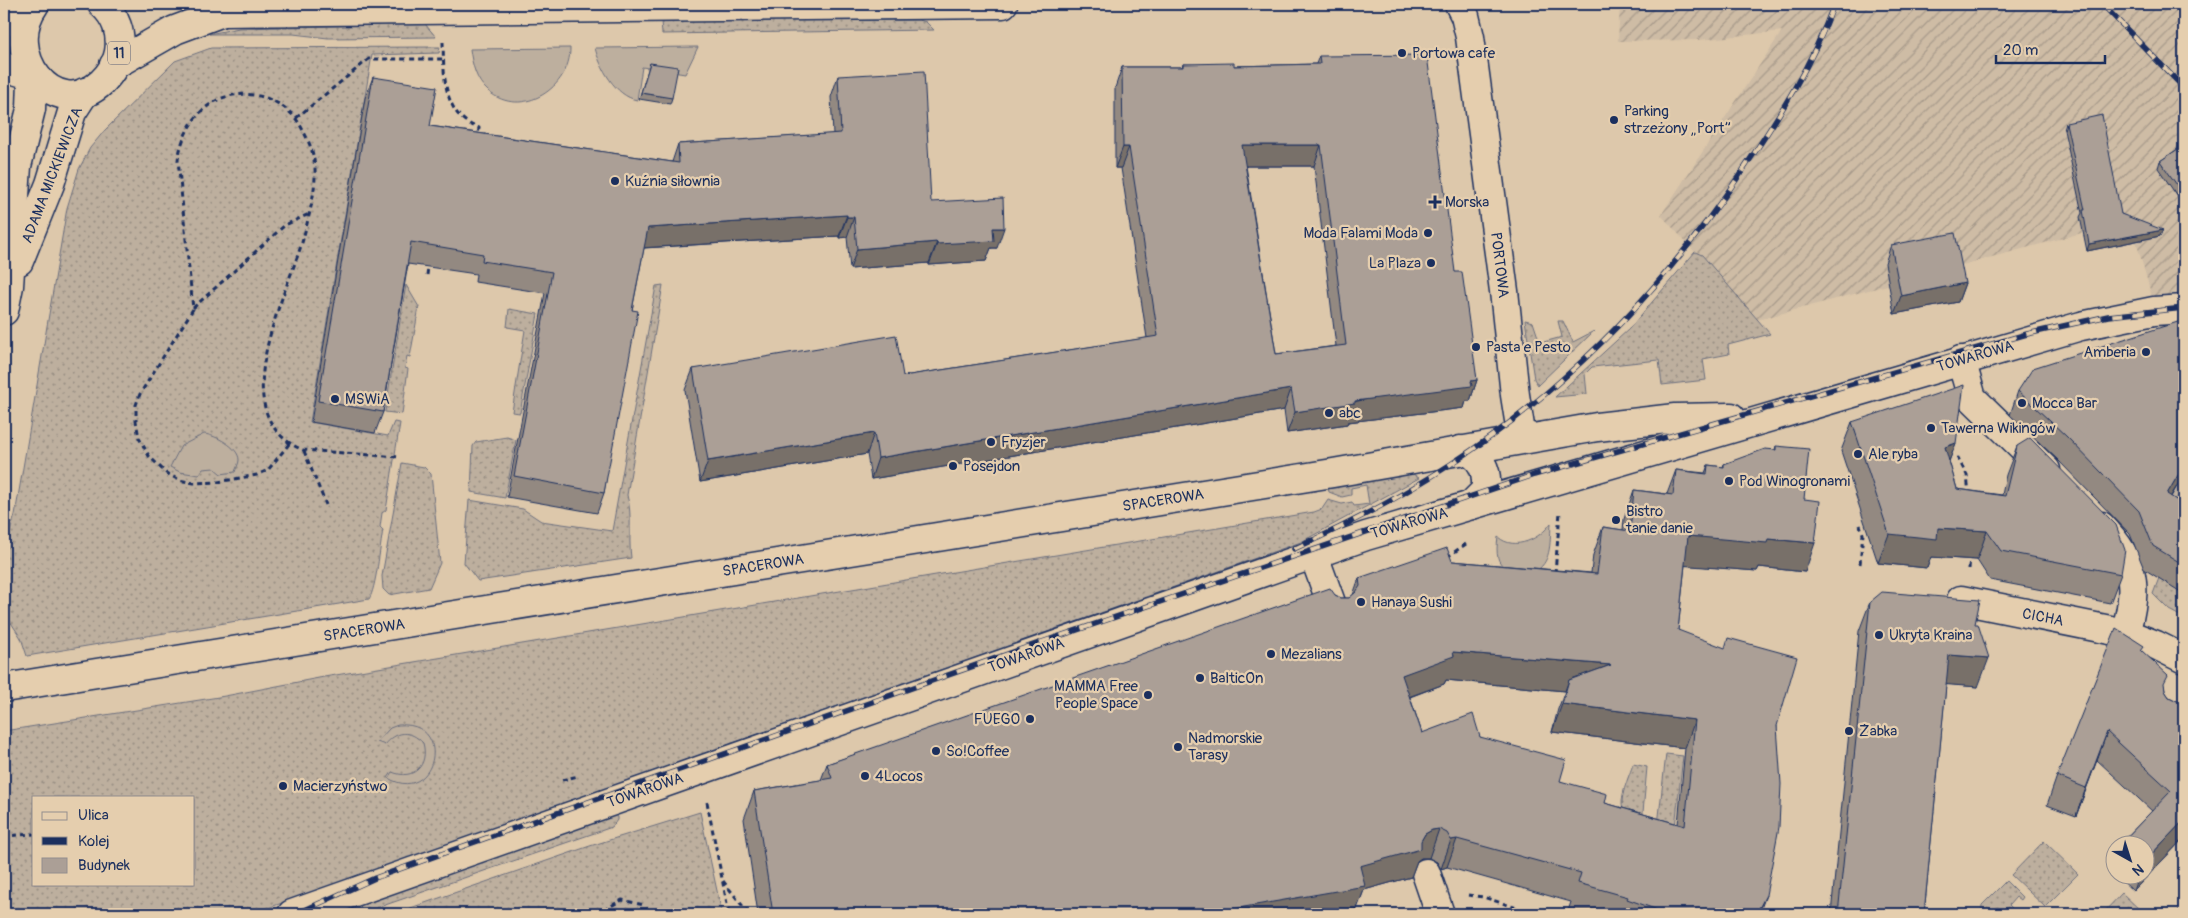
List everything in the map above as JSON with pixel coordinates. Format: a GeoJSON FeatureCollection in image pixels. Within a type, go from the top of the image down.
{"type":"FeatureCollection","features":[{"type":"Feature","properties":{"kind":"street","name":"11"},"geometry":{"type":"LineString","coordinates":[[85,92],[99,84],[114,65],[119,48],[118,30],[111,14],[102,4]]}},
{"type":"Feature","properties":{"kind":"street"},"geometry":{"type":"LineString","coordinates":[[114,65],[175,30],[223,12],[1003,4]]}},
{"type":"Feature","properties":{"kind":"street","name":"PORTOWA"},"geometry":{"type":"LineString","coordinates":[[1459,4],[1465,16],[1470,37],[1522,439]]}},
{"type":"Feature","properties":{"kind":"street"},"geometry":{"type":"LineString","coordinates":[[21,14],[17,43],[21,74],[42,87],[57,93],[85,92]]}},
{"type":"Feature","properties":{"kind":"street","name":"ADAMA MICKIEWICZA"},"geometry":{"type":"LineString","coordinates":[[6,298],[17,166],[31,109],[21,74]]}},
{"type":"Feature","properties":{"kind":"street","name":"ADAMA MICKIEWICZA"},"geometry":{"type":"LineString","coordinates":[[6,298],[50,184],[72,112],[85,92]]}},
{"type":"Feature","properties":{"kind":"street","name":"TOWAROWA"},"geometry":{"type":"LineString","coordinates":[[292,914],[1313,553],[1768,416],[1963,368],[2001,349],[2119,317],[2154,311],[2184,309]]}},
{"type":"Feature","properties":{"kind":"street"},"geometry":{"type":"LineString","coordinates":[[1963,368],[1972,398],[1983,411],[2066,491]]}},
{"type":"Feature","properties":{"kind":"street","name":"TOWAROWA"},"geometry":{"type":"LineString","coordinates":[[1522,439],[1597,427],[1675,418],[1768,416]]}},
{"type":"Feature","properties":{"kind":"street","name":"SPACEROWA"},"geometry":{"type":"LineString","coordinates":[[4,688],[1522,439]]}},
{"type":"Feature","properties":{"kind":"street"},"geometry":{"type":"LineString","coordinates":[[1460,450],[1477,457],[1486,471],[1485,491],[1471,505]]}},
{"type":"Feature","properties":{"kind":"street"},"geometry":{"type":"LineString","coordinates":[[2086,511],[2119,545],[2134,584],[2131,611],[2124,633]]}},
{"type":"Feature","properties":{"kind":"street"},"geometry":{"type":"LineString","coordinates":[[1313,553],[1334,612]]}},
{"type":"Feature","properties":{"kind":"street","name":"CICHA"},"geometry":{"type":"LineString","coordinates":[[1963,600],[2124,633],[2156,645],[2184,660]]}},
{"type":"Feature","properties":{"kind":"street"},"geometry":{"type":"LineString","coordinates":[[1426,872],[1440,914]]}},
{"type":"Feature","properties":{"kind":"path"},"geometry":{"type":"LineString","coordinates":[[443,42],[445,89],[465,121],[479,128],[478,142]]}},
{"type":"Feature","properties":{"kind":"path"},"geometry":{"type":"LineString","coordinates":[[296,118],[369,59],[443,58]]}},
{"type":"Feature","properties":{"kind":"path"},"geometry":{"type":"LineString","coordinates":[[193,309],[178,160],[181,141],[204,109],[221,97],[242,93],[262,96],[282,106],[296,118],[308,138],[313,154],[314,185],[303,240],[271,325],[263,369],[266,406],[281,436],[289,444],[303,450],[399,457]]}},
{"type":"Feature","properties":{"kind":"path"},"geometry":{"type":"LineString","coordinates":[[289,444],[268,470],[257,475],[218,482],[179,480],[166,473],[143,448],[136,421],[136,405],[140,394],[193,309],[285,225],[309,214]]}},
{"type":"Feature","properties":{"kind":"path"},"geometry":{"type":"LineString","coordinates":[[427,274],[428,267]]}},
{"type":"Feature","properties":{"kind":"path"},"geometry":{"type":"LineString","coordinates":[[303,450],[326,505]]}},
{"type":"Feature","properties":{"kind":"path"},"geometry":{"type":"LineString","coordinates":[[1957,458],[1967,474],[1970,504]]}},
{"type":"Feature","properties":{"kind":"path"},"geometry":{"type":"LineString","coordinates":[[1551,514],[1568,509]]}},
{"type":"Feature","properties":{"kind":"path"},"geometry":{"type":"LineString","coordinates":[[1560,511],[1555,573],[1565,574]]}},
{"type":"Feature","properties":{"kind":"path"},"geometry":{"type":"LineString","coordinates":[[1860,525],[1862,534],[1860,564]]}},
{"type":"Feature","properties":{"kind":"path"},"geometry":{"type":"LineString","coordinates":[[1445,558],[1460,546],[1477,539]]}},
{"type":"Feature","properties":{"kind":"path"},"geometry":{"type":"LineString","coordinates":[[1963,600],[1970,552]]}},
{"type":"Feature","properties":{"kind":"path"},"geometry":{"type":"LineString","coordinates":[[698,805],[716,799]]}},
{"type":"Feature","properties":{"kind":"path"},"geometry":{"type":"LineString","coordinates":[[707,802],[728,914]]}},
{"type":"Feature","properties":{"kind":"path"},"geometry":{"type":"LineString","coordinates":[[4,836],[32,834]]}},
{"type":"Feature","properties":{"kind":"path"},"geometry":{"type":"LineString","coordinates":[[722,879],[749,914]]}},
{"type":"Feature","properties":{"kind":"path"},"geometry":{"type":"LineString","coordinates":[[2179,883],[2184,883]]}},
{"type":"Feature","properties":{"kind":"path"},"geometry":{"type":"LineString","coordinates":[[1460,895],[1483,897],[1536,914]]}},
{"type":"Feature","properties":{"kind":"path"},"geometry":{"type":"LineString","coordinates":[[596,914],[622,900],[644,906]]}},
{"type":"Feature","properties":{"kind":"shaded area"},"geometry":{"type":"Polygon","coordinates":[[[1620,4],[2184,4],[2184,341],[2164,339],[2130,220],[1757,320],[1661,215],[1782,31],[1699,40],[1618,41],[1620,4]]]}},
{"type":"Feature","properties":{"kind":"shaded area"},"geometry":{"type":"Polygon","coordinates":[[[919,20],[926,22],[934,30],[662,34],[661,21],[919,20]]]}},
{"type":"Feature","properties":{"kind":"shaded area"},"geometry":{"type":"Polygon","coordinates":[[[425,24],[436,37],[328,38],[293,34],[209,34],[239,28],[425,24]]]}},
{"type":"Feature","properties":{"kind":"shaded area"},"geometry":{"type":"Polygon","coordinates":[[[440,47],[439,53],[372,55],[310,422],[388,436],[394,422],[400,423],[386,510],[382,513],[380,527],[383,530],[376,577],[369,599],[27,656],[21,638],[4,612],[4,552],[15,515],[67,208],[79,169],[90,148],[105,130],[175,61],[211,48],[440,47]]]}},
{"type":"Feature","properties":{"kind":"shaded area"},"geometry":{"type":"Polygon","coordinates":[[[698,47],[685,74],[642,67],[637,100],[622,93],[615,87],[605,72],[595,48],[698,47]]]}},
{"type":"Feature","properties":{"kind":"shaded area"},"geometry":{"type":"Polygon","coordinates":[[[570,48],[568,62],[562,75],[553,86],[542,95],[529,100],[515,102],[501,99],[484,87],[475,72],[470,49],[570,48]]]}},
{"type":"Feature","properties":{"kind":"shaded area"},"geometry":{"type":"Polygon","coordinates":[[[1695,252],[1702,255],[1770,334],[1728,345],[1729,354],[1703,359],[1706,380],[1662,385],[1659,360],[1592,367],[1585,374],[1587,394],[1555,397],[1629,329],[1695,252]]]}},
{"type":"Feature","properties":{"kind":"shaded area"},"geometry":{"type":"Polygon","coordinates":[[[406,285],[419,307],[410,357],[407,356],[405,368],[408,369],[402,414],[385,412],[406,285]]]}},
{"type":"Feature","properties":{"kind":"shaded area"},"geometry":{"type":"Polygon","coordinates":[[[663,285],[627,495],[630,511],[631,558],[478,581],[464,563],[469,500],[523,509],[541,521],[612,531],[656,286],[663,285]]]}},
{"type":"Feature","properties":{"kind":"shaded area"},"geometry":{"type":"Polygon","coordinates":[[[509,309],[538,314],[520,413],[512,412],[525,330],[507,327],[509,309]]]}},
{"type":"Feature","properties":{"kind":"shaded area"},"geometry":{"type":"Polygon","coordinates":[[[1525,320],[1533,322],[1540,343],[1562,337],[1558,321],[1563,321],[1573,342],[1594,331],[1538,385],[1534,379],[1525,320]]]}},
{"type":"Feature","properties":{"kind":"shaded area"},"geometry":{"type":"Polygon","coordinates":[[[204,434],[220,439],[231,446],[238,455],[239,460],[235,472],[221,474],[214,468],[203,469],[199,475],[180,472],[170,467],[181,446],[204,434]]]}},
{"type":"Feature","properties":{"kind":"shaded area"},"geometry":{"type":"Polygon","coordinates":[[[507,437],[516,440],[505,498],[471,492],[473,446],[476,442],[507,437]]]}},
{"type":"Feature","properties":{"kind":"shaded area"},"geometry":{"type":"Polygon","coordinates":[[[402,463],[424,467],[431,474],[440,563],[429,588],[389,595],[383,589],[382,576],[402,463]]]}},
{"type":"Feature","properties":{"kind":"shaded area"},"geometry":{"type":"Polygon","coordinates":[[[1413,474],[1419,478],[1301,542],[251,914],[4,914],[4,731],[225,696],[324,677],[1314,512],[1322,509],[1328,500],[1342,504],[1352,502],[1354,506],[1369,504],[1366,485],[1351,488],[1351,495],[1342,497],[1329,492],[1328,487],[1413,474]]]}},
{"type":"Feature","properties":{"kind":"shaded area"},"geometry":{"type":"Polygon","coordinates":[[[2184,474],[2184,618],[2169,610],[2153,594],[2159,578],[2135,556],[2184,474]]]}},
{"type":"Feature","properties":{"kind":"shaded area"},"geometry":{"type":"Polygon","coordinates":[[[1551,523],[1548,555],[1542,566],[1537,570],[1505,567],[1500,563],[1497,549],[1498,537],[1512,543],[1520,543],[1541,534],[1551,523]]]}},
{"type":"Feature","properties":{"kind":"shaded area"},"geometry":{"type":"Polygon","coordinates":[[[398,725],[416,727],[428,735],[433,747],[432,760],[427,772],[418,781],[404,784],[388,778],[392,772],[400,774],[413,773],[422,764],[424,758],[423,743],[413,735],[398,735],[389,740],[385,745],[377,742],[390,728],[398,725]]]}},
{"type":"Feature","properties":{"kind":"shaded area"},"geometry":{"type":"Polygon","coordinates":[[[1666,754],[1683,756],[1675,827],[1658,825],[1666,754]]]}},
{"type":"Feature","properties":{"kind":"shaded area"},"geometry":{"type":"Polygon","coordinates":[[[1633,764],[1647,767],[1642,824],[1625,813],[1622,802],[1633,764]]]}},
{"type":"Feature","properties":{"kind":"shaded area"},"geometry":{"type":"Polygon","coordinates":[[[700,812],[722,914],[393,914],[590,846],[700,812]]]}},
{"type":"Feature","properties":{"kind":"shaded area"},"geometry":{"type":"Polygon","coordinates":[[[617,814],[617,820],[612,827],[359,914],[333,914],[617,814]]]}},
{"type":"Feature","properties":{"kind":"shaded area"},"geometry":{"type":"Polygon","coordinates":[[[2044,841],[2078,874],[2045,907],[2011,875],[2044,841]]]}},
{"type":"Feature","properties":{"kind":"shaded area"},"geometry":{"type":"Polygon","coordinates":[[[2006,881],[2022,897],[2020,900],[2016,897],[2009,905],[2012,908],[2007,914],[1981,914],[1982,905],[2006,881]]]}},
{"type":"Feature","properties":{"kind":"shaded area"},"geometry":{"type":"Polygon","coordinates":[[[2122,893],[2141,911],[2138,914],[2102,914],[2122,893]]]}},
{"type":"Feature","properties":{"kind":"building"},"geometry":{"type":"Polygon","coordinates":[[[1427,55],[1455,272],[1462,272],[1477,380],[1471,381],[1472,386],[1355,401],[1355,403],[1295,412],[1291,389],[878,458],[874,433],[708,461],[693,369],[896,335],[903,376],[1158,336],[1129,147],[1123,147],[1122,67],[1183,67],[1183,64],[1234,63],[1234,66],[1320,64],[1319,56],[1427,55]],[[1242,145],[1276,354],[1346,345],[1321,145],[1242,145]]]}},
{"type":"Feature","properties":{"kind":"building"},"geometry":{"type":"Polygon","coordinates":[[[650,63],[678,67],[672,98],[641,93],[650,63]]]}},
{"type":"Feature","properties":{"kind":"building"},"geometry":{"type":"Polygon","coordinates":[[[924,71],[931,202],[1003,198],[1004,228],[993,228],[994,241],[937,244],[937,242],[857,249],[854,217],[847,217],[847,215],[648,228],[632,310],[638,311],[604,493],[514,476],[552,272],[482,261],[483,254],[411,242],[383,412],[318,401],[373,77],[437,87],[430,126],[679,163],[678,144],[841,133],[838,76],[924,71]]]}},
{"type":"Feature","properties":{"kind":"building"},"geometry":{"type":"Polygon","coordinates":[[[2102,115],[2121,214],[2163,230],[2089,244],[2083,210],[2085,210],[2066,123],[2102,115]]]}},
{"type":"Feature","properties":{"kind":"building"},"geometry":{"type":"Polygon","coordinates":[[[2184,145],[2184,195],[2160,161],[2184,145]]]}},
{"type":"Feature","properties":{"kind":"building"},"geometry":{"type":"Polygon","coordinates":[[[1955,233],[1965,283],[1901,296],[1891,245],[1955,233]]]}},
{"type":"Feature","properties":{"kind":"building"},"geometry":{"type":"Polygon","coordinates":[[[2184,320],[2184,465],[2167,494],[2184,505],[2184,565],[2153,546],[2139,511],[2067,437],[2018,391],[2033,368],[2184,320]]]}},
{"type":"Feature","properties":{"kind":"building"},"geometry":{"type":"Polygon","coordinates":[[[1964,385],[1956,443],[1945,447],[1957,489],[2005,496],[2017,446],[2030,438],[2116,525],[2125,550],[2121,574],[2001,551],[1987,531],[1938,528],[1937,539],[1889,534],[1852,422],[1964,385]]]}},
{"type":"Feature","properties":{"kind":"building"},"geometry":{"type":"Polygon","coordinates":[[[1776,446],[1809,449],[1804,499],[1820,501],[1815,543],[1768,539],[1767,543],[1688,536],[1678,630],[1725,648],[1728,638],[1797,657],[1777,726],[1781,784],[1779,827],[1766,895],[1756,914],[1669,914],[1627,899],[1628,897],[1578,883],[1581,873],[1457,839],[1451,840],[1447,833],[1439,829],[1425,834],[1421,841],[1421,849],[1360,866],[1365,886],[1204,914],[773,914],[754,791],[832,778],[827,764],[1330,588],[1335,595],[1341,598],[1349,598],[1360,586],[1359,578],[1447,548],[1452,561],[1597,574],[1603,527],[1630,531],[1634,490],[1673,495],[1676,470],[1707,474],[1708,465],[1724,467],[1724,464],[1765,449],[1776,450],[1776,446]],[[1453,652],[1454,656],[1402,675],[1422,733],[1473,714],[1480,737],[1566,760],[1560,781],[1607,794],[1605,803],[1685,826],[1695,720],[1562,704],[1569,680],[1611,665],[1453,652]]]}},
{"type":"Feature","properties":{"kind":"building"},"geometry":{"type":"Polygon","coordinates":[[[1882,592],[1980,600],[1975,624],[1978,624],[1989,658],[1949,655],[1924,914],[1838,914],[1870,602],[1882,592]]]}},
{"type":"Feature","properties":{"kind":"building"},"geometry":{"type":"Polygon","coordinates":[[[2116,628],[2144,646],[2141,650],[2168,675],[2164,683],[2165,691],[2169,697],[2177,701],[2184,700],[2184,820],[2156,849],[2156,836],[2128,836],[2171,791],[2107,732],[2086,788],[2057,776],[2116,628]]]}},
{"type":"Feature","properties":{"kind":"building"},"geometry":{"type":"Polygon","coordinates":[[[2184,905],[2184,914],[2175,914],[2184,905]]]}},
{"type":"Feature","properties":{"kind":"railway"},"geometry":{"type":"LineString","coordinates":[[1294,549],[1364,515],[1429,478],[1490,437],[1547,392],[1600,344],[1651,291],[1698,233],[1743,170],[1782,110],[1805,69],[1834,4]]}},
{"type":"Feature","properties":{"kind":"railway"},"geometry":{"type":"LineString","coordinates":[[2102,4],[2184,88]]}},
{"type":"Feature","properties":{"kind":"railway"},"geometry":{"type":"LineString","coordinates":[[296,914],[375,878],[458,848],[1036,644],[1534,475],[2027,334],[2108,316],[2184,308]]}},
{"type":"Feature","properties":{"kind":"place","name":"Portowa cafe"},"geometry":{"type":"Point","coordinates":[1402,53]}},
{"type":"Feature","properties":{"kind":"place","name":"Parking strzeżony „Port”"},"geometry":{"type":"Point","coordinates":[1614,120]}},
{"type":"Feature","properties":{"kind":"place","name":"Kuźnia siłownia"},"geometry":{"type":"Point","coordinates":[615,181]}},
{"type":"Feature","properties":{"kind":"place","name":"Morska"},"geometry":{"type":"Point","coordinates":[1435,202]}},
{"type":"Feature","properties":{"kind":"place","name":"Moda Falami Moda"},"geometry":{"type":"Point","coordinates":[1428,233]}},
{"type":"Feature","properties":{"kind":"place","name":"La Plaza"},"geometry":{"type":"Point","coordinates":[1431,263]}},
{"type":"Feature","properties":{"kind":"place","name":"Pasta e Pesto"},"geometry":{"type":"Point","coordinates":[1476,347]}},
{"type":"Feature","properties":{"kind":"place","name":"Amberia"},"geometry":{"type":"Point","coordinates":[2146,352]}},
{"type":"Feature","properties":{"kind":"place","name":"MSWiA"},"geometry":{"type":"Point","coordinates":[335,399]}},
{"type":"Feature","properties":{"kind":"place","name":"Mocca Bar"},"geometry":{"type":"Point","coordinates":[2022,403]}},
{"type":"Feature","properties":{"kind":"place","name":"abc"},"geometry":{"type":"Point","coordinates":[1329,413]}},
{"type":"Feature","properties":{"kind":"place","name":"Tawerna Wikingów"},"geometry":{"type":"Point","coordinates":[1931,428]}},
{"type":"Feature","properties":{"kind":"place","name":"Fryzjer"},"geometry":{"type":"Point","coordinates":[991,442]}},
{"type":"Feature","properties":{"kind":"place","name":"Ale ryba"},"geometry":{"type":"Point","coordinates":[1858,454]}},
{"type":"Feature","properties":{"kind":"place","name":"Posejdon"},"geometry":{"type":"Point","coordinates":[953,466]}},
{"type":"Feature","properties":{"kind":"place","name":"Pod Winogronami"},"geometry":{"type":"Point","coordinates":[1729,481]}},
{"type":"Feature","properties":{"kind":"place","name":"Bistro tanie danie"},"geometry":{"type":"Point","coordinates":[1616,520]}},
{"type":"Feature","properties":{"kind":"place","name":"Hanaya Sushi"},"geometry":{"type":"Point","coordinates":[1361,602]}},
{"type":"Feature","properties":{"kind":"place","name":"Ukryta Kraina"},"geometry":{"type":"Point","coordinates":[1879,635]}},
{"type":"Feature","properties":{"kind":"place","name":"Mezalians"},"geometry":{"type":"Point","coordinates":[1271,654]}},
{"type":"Feature","properties":{"kind":"place","name":"BalticOn"},"geometry":{"type":"Point","coordinates":[1200,678]}},
{"type":"Feature","properties":{"kind":"place","name":"MAMMA Free People Space"},"geometry":{"type":"Point","coordinates":[1148,695]}},
{"type":"Feature","properties":{"kind":"place","name":"FUEGO"},"geometry":{"type":"Point","coordinates":[1030,719]}},
{"type":"Feature","properties":{"kind":"place","name":"Żabka"},"geometry":{"type":"Point","coordinates":[1849,731]}},
{"type":"Feature","properties":{"kind":"place","name":"Nadmorskie Tarasy"},"geometry":{"type":"Point","coordinates":[1178,747]}},
{"type":"Feature","properties":{"kind":"place","name":"So!Coffee"},"geometry":{"type":"Point","coordinates":[936,751]}},
{"type":"Feature","properties":{"kind":"place","name":"4Locos"},"geometry":{"type":"Point","coordinates":[865,776]}},
{"type":"Feature","properties":{"kind":"place","name":"Macierzyństwo"},"geometry":{"type":"Point","coordinates":[283,786]}}]}
